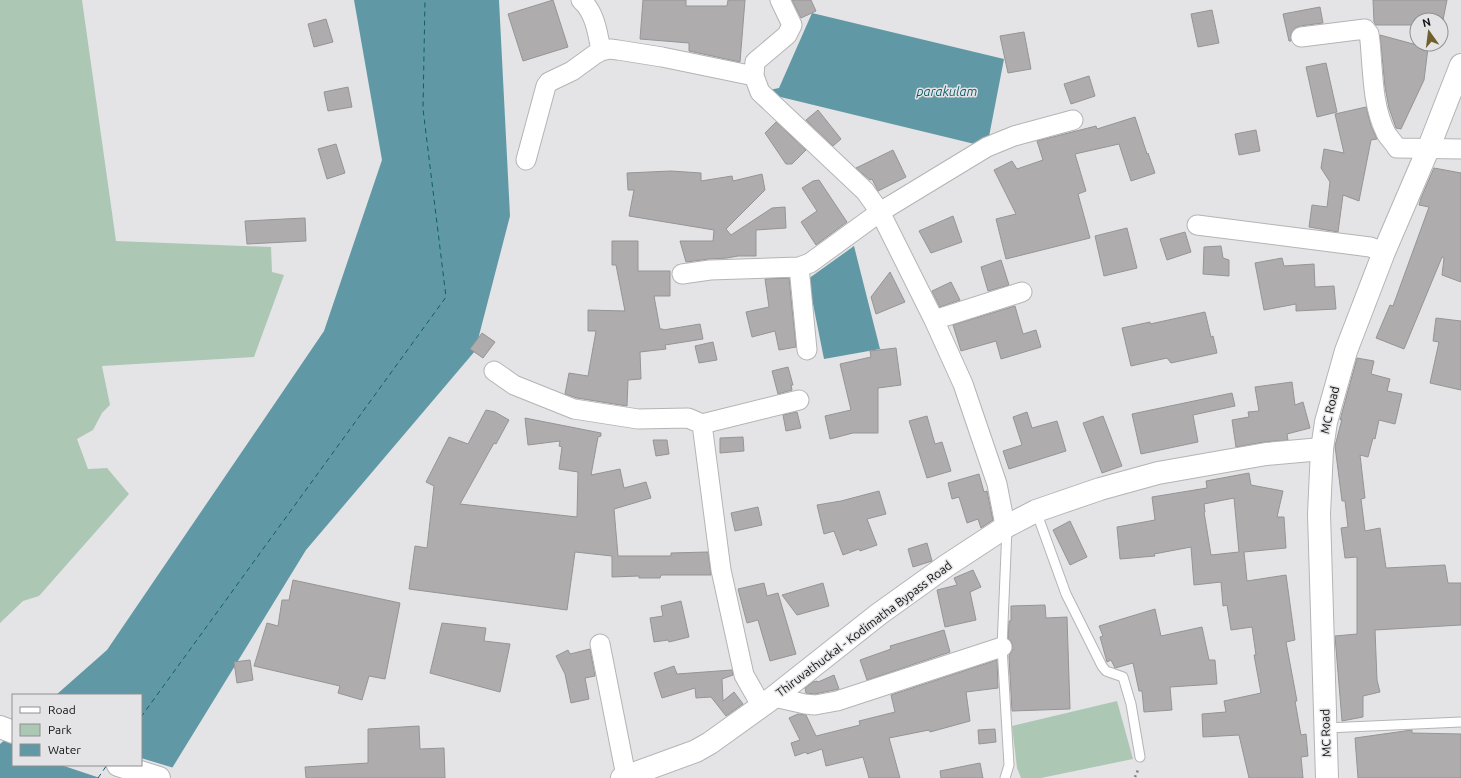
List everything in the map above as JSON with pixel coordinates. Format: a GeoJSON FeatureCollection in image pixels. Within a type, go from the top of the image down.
{"type":"FeatureCollection","features":[{"type":"Feature","properties":{"kind":"main road","name":"MC Road"},"geometry":{"type":"LineString","coordinates":[[1327,778],[1319,514],[1322,450],[1326,422],[1346,351],[1384,252],[1429,148],[1461,65]]}},
{"type":"Feature","properties":{"kind":"main road","name":"Thiruvathuckal - Kodimatha Bypass Road"},"geometry":{"type":"LineString","coordinates":[[624,777],[696,751],[710,743],[768,701],[879,614],[946,566],[1007,526],[1036,511],[1100,489],[1158,474],[1266,454],[1322,450]]}},
{"type":"Feature","properties":{"kind":"main road"},"geometry":{"type":"LineString","coordinates":[[0,728],[12,732]]}},
{"type":"Feature","properties":{"kind":"main road"},"geometry":{"type":"LineString","coordinates":[[121,766],[159,778]]}},
{"type":"Feature","properties":{"kind":"street"},"geometry":{"type":"LineString","coordinates":[[582,0],[591,15],[597,30],[601,51]]}},
{"type":"Feature","properties":{"kind":"street"},"geometry":{"type":"LineString","coordinates":[[780,0],[792,25],[787,35],[755,62],[754,76],[760,92],[865,191],[880,212],[934,320],[963,384],[997,484],[1004,520],[1007,526]]}},
{"type":"Feature","properties":{"kind":"street"},"geometry":{"type":"LineString","coordinates":[[1301,37],[1365,29],[1369,34],[1375,95],[1379,115],[1387,134],[1397,148],[1461,149]]}},
{"type":"Feature","properties":{"kind":"street"},"geometry":{"type":"LineString","coordinates":[[526,160],[546,86],[549,82],[572,71],[601,51],[626,51],[754,76]]}},
{"type":"Feature","properties":{"kind":"street"},"geometry":{"type":"LineString","coordinates":[[682,274],[710,270],[799,267],[810,263],[880,212],[987,147],[1014,136],[1073,120]]}},
{"type":"Feature","properties":{"kind":"street"},"geometry":{"type":"LineString","coordinates":[[1197,225],[1370,247],[1384,252]]}},
{"type":"Feature","properties":{"kind":"street"},"geometry":{"type":"LineString","coordinates":[[799,267],[807,350]]}},
{"type":"Feature","properties":{"kind":"street"},"geometry":{"type":"LineString","coordinates":[[934,320],[1022,292]]}},
{"type":"Feature","properties":{"kind":"street"},"geometry":{"type":"LineString","coordinates":[[494,371],[514,386],[574,409],[638,419],[688,418],[702,424],[799,400]]}},
{"type":"Feature","properties":{"kind":"street"},"geometry":{"type":"LineString","coordinates":[[702,424],[721,570],[744,675],[768,701],[805,704],[837,701],[1002,647]]}},
{"type":"Feature","properties":{"kind":"street"},"geometry":{"type":"LineString","coordinates":[[600,644],[624,777]]}},
{"type":"Feature","properties":{"kind":"lane"},"geometry":{"type":"LineString","coordinates":[[1036,511],[1066,594],[1102,666],[1106,671],[1123,677],[1131,704],[1140,757]]}},
{"type":"Feature","properties":{"kind":"lane"},"geometry":{"type":"LineString","coordinates":[[1005,778],[1009,765],[1002,647],[1007,526]]}},
{"type":"Feature","properties":{"kind":"lane"},"geometry":{"type":"LineString","coordinates":[[1326,728],[1461,722]]}},
{"type":"Feature","properties":{"kind":"green space"},"geometry":{"type":"Polygon","coordinates":[[[0,0],[82,0],[116,241],[271,247],[272,272],[284,275],[254,357],[102,366],[110,405],[102,413],[93,430],[77,439],[88,469],[107,468],[129,494],[39,596],[23,601],[0,623],[0,0]]]}},
{"type":"Feature","properties":{"kind":"green space"},"geometry":{"type":"Polygon","coordinates":[[[1117,701],[1133,759],[1041,778],[1021,778],[1017,768],[1012,726],[1117,701]]]}},
{"type":"Feature","properties":{"kind":"water"},"geometry":{"type":"Polygon","coordinates":[[[354,0],[499,0],[510,216],[475,351],[306,550],[166,778],[0,778],[0,744],[12,734],[12,766],[142,766],[142,694],[57,694],[107,650],[324,331],[382,160],[354,0]]]}},
{"type":"Feature","properties":{"kind":"water","name":"parakulam"},"geometry":{"type":"Polygon","coordinates":[[[812,13],[1004,59],[987,147],[760,92],[779,88],[812,13]]]}},
{"type":"Feature","properties":{"kind":"water"},"geometry":{"type":"Polygon","coordinates":[[[854,246],[880,349],[824,359],[808,279],[854,246]]]}},
{"type":"Feature","properties":{"kind":"pier"},"geometry":{"type":"Polygon","coordinates":[[[142,758],[174,768],[168,778],[100,778],[64,766],[142,766],[142,758]]]}},
{"type":"Feature","properties":{"kind":"building"},"geometry":{"type":"Polygon","coordinates":[[[553,0],[568,47],[523,61],[508,14],[553,0]]]}},
{"type":"Feature","properties":{"kind":"building"},"geometry":{"type":"Polygon","coordinates":[[[643,0],[686,0],[686,6],[727,6],[728,0],[745,0],[740,62],[689,51],[689,43],[640,39],[643,0]]]}},
{"type":"Feature","properties":{"kind":"building"},"geometry":{"type":"Polygon","coordinates":[[[792,0],[811,0],[816,11],[801,18],[792,0]]]}},
{"type":"Feature","properties":{"kind":"building"},"geometry":{"type":"Polygon","coordinates":[[[1373,0],[1447,0],[1445,12],[1409,12],[1409,25],[1376,25],[1374,22],[1373,0]]]}},
{"type":"Feature","properties":{"kind":"building"},"geometry":{"type":"Polygon","coordinates":[[[1320,7],[1323,23],[1295,28],[1291,33],[1291,41],[1289,41],[1283,14],[1320,7]]]}},
{"type":"Feature","properties":{"kind":"building"},"geometry":{"type":"Polygon","coordinates":[[[1212,10],[1219,43],[1198,47],[1191,14],[1212,10]]]}},
{"type":"Feature","properties":{"kind":"building"},"geometry":{"type":"Polygon","coordinates":[[[326,19],[333,42],[314,47],[308,24],[326,19]]]}},
{"type":"Feature","properties":{"kind":"building"},"geometry":{"type":"Polygon","coordinates":[[[1024,32],[1031,69],[1008,73],[1000,36],[1024,32]]]}},
{"type":"Feature","properties":{"kind":"building"},"geometry":{"type":"Polygon","coordinates":[[[1380,35],[1409,43],[1409,52],[1428,52],[1424,80],[1401,129],[1396,128],[1389,108],[1385,87],[1380,35]]]}},
{"type":"Feature","properties":{"kind":"building"},"geometry":{"type":"Polygon","coordinates":[[[1326,63],[1337,112],[1317,117],[1306,67],[1326,63]]]}},
{"type":"Feature","properties":{"kind":"building"},"geometry":{"type":"Polygon","coordinates":[[[1089,76],[1095,96],[1071,104],[1064,84],[1089,76]]]}},
{"type":"Feature","properties":{"kind":"building"},"geometry":{"type":"Polygon","coordinates":[[[348,87],[352,107],[328,111],[324,92],[348,87]]]}},
{"type":"Feature","properties":{"kind":"building"},"geometry":{"type":"Polygon","coordinates":[[[1366,107],[1371,126],[1377,139],[1371,140],[1359,201],[1343,195],[1338,232],[1309,227],[1312,205],[1327,207],[1330,182],[1321,168],[1324,149],[1344,153],[1335,114],[1366,107]]]}},
{"type":"Feature","properties":{"kind":"building"},"geometry":{"type":"Polygon","coordinates":[[[818,110],[841,139],[833,146],[806,120],[818,110]]]}},
{"type":"Feature","properties":{"kind":"building"},"geometry":{"type":"Polygon","coordinates":[[[1135,117],[1155,173],[1131,181],[1119,144],[1075,154],[1086,191],[1078,194],[1090,238],[1006,259],[996,219],[1016,214],[994,170],[1012,161],[1017,169],[1043,160],[1037,141],[1096,126],[1097,129],[1135,117]]]}},
{"type":"Feature","properties":{"kind":"building"},"geometry":{"type":"Polygon","coordinates":[[[776,122],[806,150],[792,164],[786,164],[765,133],[776,122]]]}},
{"type":"Feature","properties":{"kind":"building"},"geometry":{"type":"Polygon","coordinates":[[[1256,130],[1260,151],[1239,155],[1235,134],[1256,130]]]}},
{"type":"Feature","properties":{"kind":"building"},"geometry":{"type":"Polygon","coordinates":[[[336,144],[345,173],[327,179],[318,149],[336,144]]]}},
{"type":"Feature","properties":{"kind":"building"},"geometry":{"type":"Polygon","coordinates":[[[893,150],[906,177],[878,191],[872,179],[870,180],[856,168],[893,150]]]}},
{"type":"Feature","properties":{"kind":"building"},"geometry":{"type":"Polygon","coordinates":[[[1434,168],[1461,173],[1461,282],[1442,275],[1444,258],[1442,257],[1404,349],[1376,338],[1390,305],[1393,306],[1429,207],[1419,205],[1434,168]]]}},
{"type":"Feature","properties":{"kind":"building"},"geometry":{"type":"Polygon","coordinates":[[[671,171],[701,173],[701,181],[732,176],[733,181],[762,174],[765,190],[726,229],[731,235],[772,208],[785,207],[786,228],[756,230],[756,256],[738,256],[686,262],[680,241],[713,241],[714,230],[629,216],[634,190],[628,190],[627,173],[671,171]]]}},
{"type":"Feature","properties":{"kind":"building"},"geometry":{"type":"Polygon","coordinates":[[[819,180],[847,222],[816,245],[801,222],[817,211],[802,188],[813,181],[819,180]]]}},
{"type":"Feature","properties":{"kind":"building"},"geometry":{"type":"Polygon","coordinates":[[[953,216],[962,242],[931,253],[919,231],[953,216]]]}},
{"type":"Feature","properties":{"kind":"building"},"geometry":{"type":"Polygon","coordinates":[[[305,218],[306,241],[247,244],[245,221],[305,218]]]}},
{"type":"Feature","properties":{"kind":"building"},"geometry":{"type":"Polygon","coordinates":[[[1127,228],[1137,268],[1104,276],[1095,236],[1127,228]]]}},
{"type":"Feature","properties":{"kind":"building"},"geometry":{"type":"Polygon","coordinates":[[[1185,232],[1191,252],[1167,260],[1160,239],[1185,232]]]}},
{"type":"Feature","properties":{"kind":"building"},"geometry":{"type":"Polygon","coordinates":[[[612,241],[638,241],[638,271],[670,271],[670,296],[654,296],[660,329],[663,330],[700,324],[703,339],[665,345],[666,349],[640,352],[641,379],[628,380],[627,406],[577,398],[565,394],[569,373],[588,376],[596,331],[588,331],[588,310],[625,311],[616,265],[612,265],[612,241]]]}},
{"type":"Feature","properties":{"kind":"building"},"geometry":{"type":"Polygon","coordinates":[[[1221,246],[1223,258],[1229,260],[1229,276],[1203,274],[1204,247],[1221,246]]]}},
{"type":"Feature","properties":{"kind":"building"},"geometry":{"type":"Polygon","coordinates":[[[1282,258],[1284,266],[1314,264],[1315,287],[1334,286],[1336,309],[1296,311],[1296,304],[1264,310],[1255,263],[1282,258]]]}},
{"type":"Feature","properties":{"kind":"building"},"geometry":{"type":"Polygon","coordinates":[[[1001,260],[1009,285],[988,291],[981,267],[1001,260]]]}},
{"type":"Feature","properties":{"kind":"building"},"geometry":{"type":"Polygon","coordinates":[[[890,272],[905,302],[876,314],[871,297],[890,272]]]}},
{"type":"Feature","properties":{"kind":"building"},"geometry":{"type":"Polygon","coordinates":[[[789,278],[796,347],[779,350],[775,331],[752,337],[746,312],[769,307],[765,279],[789,278]]]}},
{"type":"Feature","properties":{"kind":"building"},"geometry":{"type":"Polygon","coordinates":[[[951,282],[960,300],[940,307],[932,291],[951,282]]]}},
{"type":"Feature","properties":{"kind":"building"},"geometry":{"type":"Polygon","coordinates":[[[1015,306],[1023,334],[1036,330],[1041,347],[1001,359],[996,341],[961,351],[953,325],[1015,306]]]}},
{"type":"Feature","properties":{"kind":"building"},"geometry":{"type":"Polygon","coordinates":[[[1205,312],[1211,337],[1213,336],[1217,353],[1171,363],[1167,358],[1131,366],[1122,328],[1150,322],[1150,324],[1205,312]]]}},
{"type":"Feature","properties":{"kind":"building"},"geometry":{"type":"Polygon","coordinates":[[[1436,318],[1461,321],[1461,390],[1430,383],[1439,342],[1433,341],[1436,318]]]}},
{"type":"Feature","properties":{"kind":"building"},"geometry":{"type":"Polygon","coordinates":[[[482,333],[495,342],[483,358],[470,349],[482,333]]]}},
{"type":"Feature","properties":{"kind":"building"},"geometry":{"type":"Polygon","coordinates":[[[713,342],[717,360],[699,363],[695,346],[713,342]]]}},
{"type":"Feature","properties":{"kind":"building"},"geometry":{"type":"Polygon","coordinates":[[[896,348],[901,385],[878,388],[878,433],[853,433],[830,439],[825,416],[851,410],[840,364],[871,357],[870,351],[896,348]]]}},
{"type":"Feature","properties":{"kind":"building"},"geometry":{"type":"Polygon","coordinates":[[[1357,358],[1374,361],[1371,374],[1390,379],[1387,391],[1402,394],[1395,424],[1379,420],[1375,439],[1373,438],[1368,457],[1360,455],[1365,498],[1361,499],[1365,531],[1380,528],[1386,568],[1445,565],[1448,583],[1461,583],[1461,625],[1375,630],[1377,680],[1380,692],[1363,696],[1363,717],[1342,721],[1335,636],[1357,634],[1357,557],[1345,558],[1341,528],[1348,527],[1345,501],[1342,501],[1335,446],[1342,419],[1340,420],[1357,358]]]}},
{"type":"Feature","properties":{"kind":"building"},"geometry":{"type":"Polygon","coordinates":[[[788,367],[793,385],[791,385],[792,390],[778,394],[772,371],[788,367]]]}},
{"type":"Feature","properties":{"kind":"building"},"geometry":{"type":"Polygon","coordinates":[[[1292,382],[1295,405],[1303,402],[1310,428],[1287,434],[1288,440],[1264,442],[1236,447],[1232,420],[1249,417],[1248,412],[1259,411],[1255,387],[1292,382]]]}},
{"type":"Feature","properties":{"kind":"building"},"geometry":{"type":"Polygon","coordinates":[[[1232,393],[1235,406],[1193,415],[1198,442],[1141,454],[1132,414],[1232,393]]]}},
{"type":"Feature","properties":{"kind":"building"},"geometry":{"type":"Polygon","coordinates":[[[486,410],[495,412],[509,420],[496,444],[494,443],[460,504],[577,517],[578,472],[559,469],[562,447],[559,446],[560,441],[528,445],[525,418],[601,433],[601,436],[598,437],[591,475],[620,469],[624,488],[646,482],[651,498],[614,509],[618,556],[671,556],[671,553],[708,552],[711,575],[661,575],[660,578],[639,578],[639,576],[612,577],[612,556],[575,552],[567,610],[409,589],[415,546],[427,548],[434,486],[426,482],[449,437],[468,444],[486,410]]]}},
{"type":"Feature","properties":{"kind":"building"},"geometry":{"type":"Polygon","coordinates":[[[797,412],[801,428],[786,431],[783,415],[797,412]]]}},
{"type":"Feature","properties":{"kind":"building"},"geometry":{"type":"Polygon","coordinates":[[[1027,412],[1032,428],[1057,421],[1066,451],[1009,469],[1003,451],[1022,445],[1013,417],[1027,412]]]}},
{"type":"Feature","properties":{"kind":"building"},"geometry":{"type":"Polygon","coordinates":[[[927,416],[935,444],[942,442],[951,471],[927,478],[909,421],[927,416]]]}},
{"type":"Feature","properties":{"kind":"building"},"geometry":{"type":"Polygon","coordinates":[[[1103,416],[1122,466],[1102,473],[1083,423],[1103,416]]]}},
{"type":"Feature","properties":{"kind":"building"},"geometry":{"type":"Polygon","coordinates":[[[743,437],[744,451],[720,453],[720,438],[743,437]]]}},
{"type":"Feature","properties":{"kind":"building"},"geometry":{"type":"Polygon","coordinates":[[[653,440],[667,440],[669,454],[656,456],[653,440]]]}},
{"type":"Feature","properties":{"kind":"building"},"geometry":{"type":"Polygon","coordinates":[[[1249,473],[1251,485],[1283,491],[1277,517],[1284,517],[1286,548],[1244,552],[1247,581],[1286,575],[1295,640],[1286,642],[1297,701],[1295,701],[1301,735],[1306,734],[1308,756],[1301,757],[1303,778],[1249,778],[1239,735],[1203,737],[1202,714],[1226,712],[1224,701],[1261,693],[1254,655],[1256,655],[1252,627],[1231,630],[1227,605],[1223,606],[1221,582],[1194,585],[1191,547],[1154,554],[1155,556],[1120,559],[1117,527],[1155,520],[1152,497],[1207,488],[1206,481],[1249,473]],[[1234,498],[1204,504],[1211,555],[1239,552],[1234,498]]]}},
{"type":"Feature","properties":{"kind":"building"},"geometry":{"type":"Polygon","coordinates":[[[979,474],[984,492],[987,491],[993,520],[981,528],[978,519],[967,523],[959,497],[952,499],[948,483],[979,474]]]}},
{"type":"Feature","properties":{"kind":"building"},"geometry":{"type":"Polygon","coordinates":[[[879,491],[886,514],[867,519],[877,545],[860,551],[859,549],[843,555],[834,531],[824,534],[817,505],[841,501],[879,491]]]}},
{"type":"Feature","properties":{"kind":"building"},"geometry":{"type":"Polygon","coordinates":[[[758,507],[762,525],[735,531],[731,513],[758,507]]]}},
{"type":"Feature","properties":{"kind":"building"},"geometry":{"type":"Polygon","coordinates":[[[1070,521],[1087,557],[1070,565],[1053,530],[1070,521]]]}},
{"type":"Feature","properties":{"kind":"building"},"geometry":{"type":"Polygon","coordinates":[[[927,543],[932,561],[913,567],[908,549],[927,543]]]}},
{"type":"Feature","properties":{"kind":"building"},"geometry":{"type":"Polygon","coordinates":[[[973,570],[981,587],[970,592],[976,620],[945,627],[937,590],[957,585],[954,578],[973,570]]]}},
{"type":"Feature","properties":{"kind":"building"},"geometry":{"type":"Polygon","coordinates":[[[293,580],[400,603],[385,679],[369,676],[362,700],[338,693],[340,686],[254,666],[267,623],[278,626],[282,600],[289,600],[293,580]]]}},
{"type":"Feature","properties":{"kind":"building"},"geometry":{"type":"Polygon","coordinates":[[[764,583],[767,596],[778,593],[796,654],[770,661],[758,620],[747,623],[738,589],[764,583]]]}},
{"type":"Feature","properties":{"kind":"building"},"geometry":{"type":"Polygon","coordinates":[[[823,583],[829,606],[797,615],[782,595],[823,583]]]}},
{"type":"Feature","properties":{"kind":"building"},"geometry":{"type":"Polygon","coordinates":[[[681,601],[689,637],[669,642],[668,640],[654,642],[650,618],[663,616],[661,606],[681,601]]]}},
{"type":"Feature","properties":{"kind":"building"},"geometry":{"type":"Polygon","coordinates":[[[1045,605],[1046,618],[1067,617],[1070,709],[1012,711],[1009,656],[1013,649],[1012,643],[1008,638],[1009,621],[1011,621],[1011,606],[1045,605]]]}},
{"type":"Feature","properties":{"kind":"building"},"geometry":{"type":"Polygon","coordinates":[[[1155,609],[1161,636],[1202,627],[1209,660],[1215,660],[1217,684],[1170,687],[1172,710],[1144,712],[1142,691],[1139,691],[1133,663],[1115,668],[1111,660],[1107,662],[1100,637],[1103,636],[1099,626],[1155,609]]]}},
{"type":"Feature","properties":{"kind":"building"},"geometry":{"type":"Polygon","coordinates":[[[442,623],[486,628],[484,641],[510,644],[500,692],[430,673],[442,623]]]}},
{"type":"Feature","properties":{"kind":"building"},"geometry":{"type":"Polygon","coordinates":[[[944,630],[950,652],[867,680],[860,660],[891,649],[890,646],[944,630]]]}},
{"type":"Feature","properties":{"kind":"building"},"geometry":{"type":"Polygon","coordinates":[[[590,649],[595,676],[585,678],[589,699],[571,703],[565,674],[556,656],[568,650],[570,654],[590,649]]]}},
{"type":"Feature","properties":{"kind":"building"},"geometry":{"type":"Polygon","coordinates":[[[250,660],[253,680],[237,683],[234,662],[250,660]]]}},
{"type":"Feature","properties":{"kind":"building"},"geometry":{"type":"Polygon","coordinates":[[[997,660],[998,688],[966,692],[970,721],[930,732],[929,730],[889,738],[900,778],[869,778],[863,757],[826,766],[822,749],[795,756],[791,743],[800,740],[789,718],[798,714],[806,715],[816,736],[860,725],[859,721],[895,712],[891,695],[997,660]]]}},
{"type":"Feature","properties":{"kind":"building"},"geometry":{"type":"Polygon","coordinates":[[[674,666],[677,674],[732,670],[733,675],[722,679],[723,701],[734,692],[743,704],[726,716],[711,697],[696,698],[695,688],[662,698],[654,673],[674,666]]]}},
{"type":"Feature","properties":{"kind":"building"},"geometry":{"type":"Polygon","coordinates":[[[834,675],[839,689],[815,694],[806,693],[805,688],[813,682],[818,682],[834,675]]]}},
{"type":"Feature","properties":{"kind":"building"},"geometry":{"type":"Polygon","coordinates":[[[419,726],[420,749],[444,748],[445,778],[306,778],[305,767],[368,763],[368,729],[419,726]]]}},
{"type":"Feature","properties":{"kind":"building"},"geometry":{"type":"Polygon","coordinates":[[[995,729],[996,742],[979,744],[978,730],[995,729]]]}},
{"type":"Feature","properties":{"kind":"building"},"geometry":{"type":"Polygon","coordinates":[[[1412,730],[1412,733],[1461,734],[1461,778],[1358,778],[1355,738],[1412,730]]]}},
{"type":"Feature","properties":{"kind":"building"},"geometry":{"type":"Polygon","coordinates":[[[980,763],[983,778],[941,778],[940,771],[980,763]]]}},
{"type":"Feature","properties":{"kind":"ferry route"},"geometry":{"type":"LineString","coordinates":[[142,716],[446,297],[423,109],[425,0]]}},
{"type":"Feature","properties":{"kind":"ferry route"},"geometry":{"type":"LineString","coordinates":[[98,778],[106,766]]}}]}
